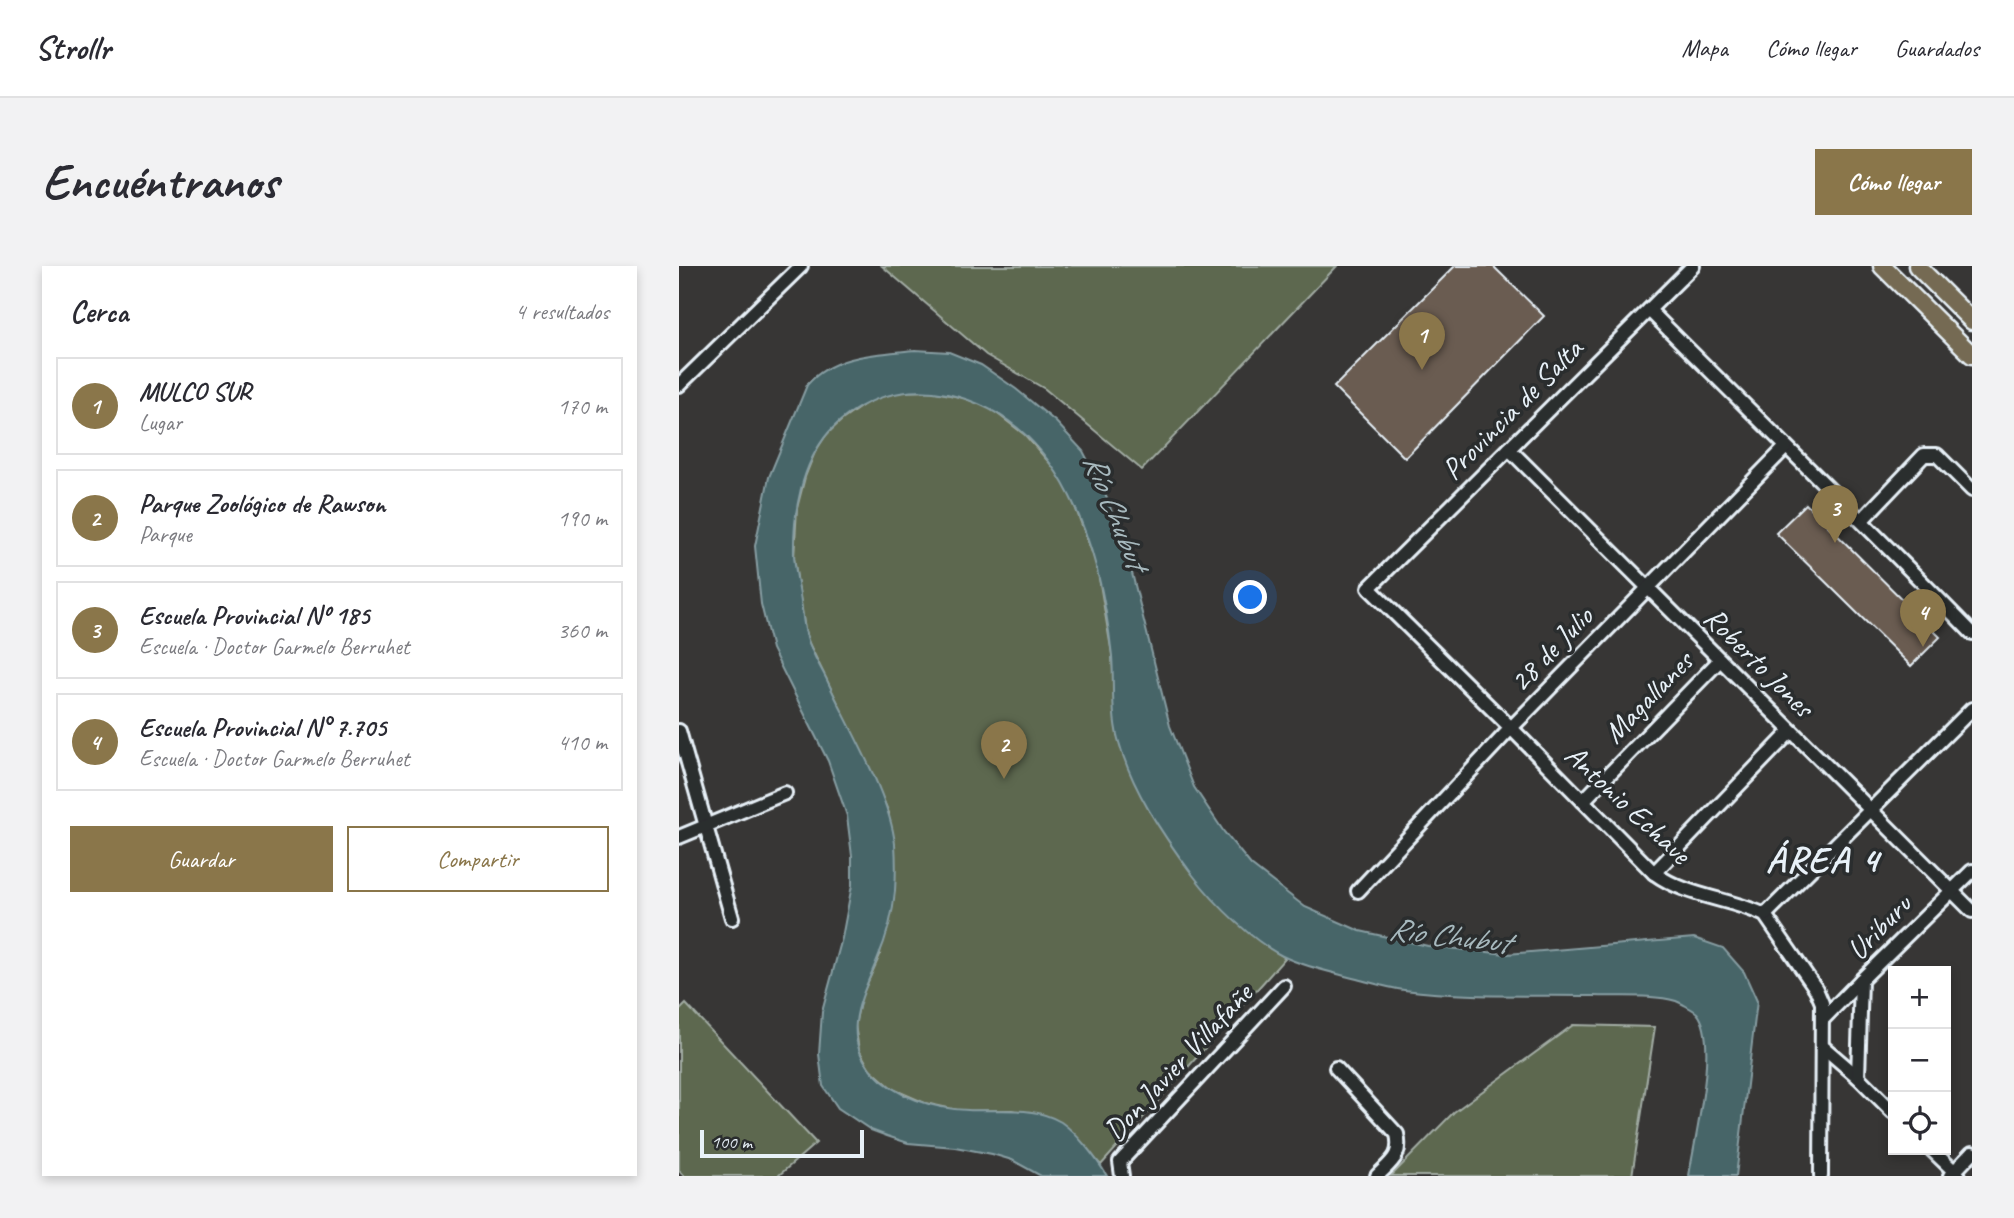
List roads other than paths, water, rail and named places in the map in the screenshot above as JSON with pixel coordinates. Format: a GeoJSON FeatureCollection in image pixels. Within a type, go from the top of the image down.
{"type":"FeatureCollection","features":[{"type":"Feature","properties":{"kind":"main road"},"geometry":{"type":"LineString","coordinates":[[1882,266],[1972,355]]}},
{"type":"Feature","properties":{"kind":"main road"},"geometry":{"type":"LineString","coordinates":[[1917,266],[1972,321]]}},
{"type":"Feature","properties":{"kind":"main road"},"geometry":{"type":"LineString","coordinates":[[1922,306],[1939,288]]}},
{"type":"Feature","properties":{"kind":"street","name":"Provincia de Salta"},"geometry":{"type":"LineString","coordinates":[[1369,588],[1693,266]]}},
{"type":"Feature","properties":{"kind":"street"},"geometry":{"type":"LineString","coordinates":[[679,385],[798,267]]}},
{"type":"Feature","properties":{"kind":"street"},"geometry":{"type":"LineString","coordinates":[[1649,310],[1862,520],[1972,633]]}},
{"type":"Feature","properties":{"kind":"street","name":"28 de Julio"},"geometry":{"type":"LineString","coordinates":[[1358,891],[1511,728],[1786,447]]}},
{"type":"Feature","properties":{"kind":"street","name":"Roberto Jones"},"geometry":{"type":"LineString","coordinates":[[1509,449],[1972,911]]}},
{"type":"Feature","properties":{"kind":"street"},"geometry":{"type":"LineString","coordinates":[[1862,520],[1924,454],[1937,455],[1972,490]]}},
{"type":"Feature","properties":{"kind":"street","name":"Antonio Echave"},"geometry":{"type":"LineString","coordinates":[[1369,588],[1654,873],[1679,888],[1765,915]]}},
{"type":"Feature","properties":{"kind":"street","name":"Magallanes"},"geometry":{"type":"LineString","coordinates":[[1583,801],[1720,660]]}},
{"type":"Feature","properties":{"kind":"street"},"geometry":{"type":"LineString","coordinates":[[1821,1176],[1822,1003],[1816,989],[1765,915],[1972,709]]}},
{"type":"Feature","properties":{"kind":"street"},"geometry":{"type":"LineString","coordinates":[[679,731],[732,918]]}},
{"type":"Feature","properties":{"kind":"street"},"geometry":{"type":"LineString","coordinates":[[1654,873],[1791,731]]}},
{"type":"Feature","properties":{"kind":"street"},"geometry":{"type":"LineString","coordinates":[[679,837],[786,793]]}},
{"type":"Feature","properties":{"kind":"street","name":"Uriburu"},"geometry":{"type":"LineString","coordinates":[[1858,1077],[1861,979],[1972,871]]}},
{"type":"Feature","properties":{"kind":"street"},"geometry":{"type":"LineString","coordinates":[[1822,1020],[1861,979]]}},
{"type":"Feature","properties":{"kind":"street","name":"Don Javier Villafañe"},"geometry":{"type":"LineString","coordinates":[[1122,1176],[1119,1162],[1284,986]]}},
{"type":"Feature","properties":{"kind":"street"},"geometry":{"type":"LineString","coordinates":[[1822,1046],[1888,1107]]}},
{"type":"Feature","properties":{"kind":"street"},"geometry":{"type":"LineString","coordinates":[[1336,1068],[1397,1133],[1398,1154],[1377,1176]]}},
{"type":"Feature","properties":{"kind":"street"},"geometry":{"type":"LineString","coordinates":[[1937,1155],[1954,1174],[1972,1153]]}},
{"type":"Feature","properties":{"kind":"water"},"geometry":{"type":"Polygon","coordinates":[[[915,350],[949,352],[981,365],[1056,422],[1083,451],[1105,493],[1128,557],[1170,726],[1194,787],[1224,832],[1251,865],[1305,907],[1360,931],[1428,946],[1507,954],[1694,938],[1723,948],[1744,972],[1757,1001],[1736,1176],[1689,1176],[1703,1092],[1706,1045],[1703,1026],[1697,1013],[1683,1004],[1646,997],[1475,995],[1392,988],[1314,968],[1276,953],[1249,934],[1223,910],[1192,874],[1159,827],[1139,793],[1124,757],[1116,729],[1107,616],[1086,534],[1070,496],[1048,461],[1021,431],[988,408],[947,394],[931,392],[914,391],[883,397],[854,410],[841,420],[819,445],[805,474],[795,523],[795,561],[806,633],[813,654],[877,783],[892,825],[895,844],[893,909],[883,944],[860,1002],[857,1044],[862,1057],[881,1080],[916,1100],[955,1109],[1028,1111],[1061,1122],[1086,1147],[1107,1176],[1041,1176],[1012,1160],[992,1154],[955,1147],[908,1143],[871,1130],[838,1108],[823,1086],[819,1054],[822,1012],[842,938],[852,885],[847,816],[828,761],[772,649],[761,604],[755,546],[769,477],[807,385],[830,367],[843,361],[915,350]]]}},
{"type":"Feature","properties":{"kind":"place","name":"MULCO SUR"},"geometry":{"type":"Point","coordinates":[1422,370]}},
{"type":"Feature","properties":{"kind":"place","name":"Escuela Provincial Nº 185"},"geometry":{"type":"Point","coordinates":[1835,543]}},
{"type":"Feature","properties":{"kind":"place","name":"Escuela Provincial N° 7.705"},"geometry":{"type":"Point","coordinates":[1923,647]}},
{"type":"Feature","properties":{"kind":"place","name":"Parque Zoológico de Rawson"},"geometry":{"type":"Point","coordinates":[1004,779]}},
{"type":"Feature","properties":{"kind":"district","name":"ÁREA 4"},"geometry":{"type":"Point","coordinates":[1823,859]}},
{"type":"Feature","properties":{"kind":"water label","name":"Río Chubut"},"geometry":{"type":"Point","coordinates":[1116,511]}},
{"type":"Feature","properties":{"kind":"water label","name":"Río Chubut"},"geometry":{"type":"Point","coordinates":[1449,935]}}]}
